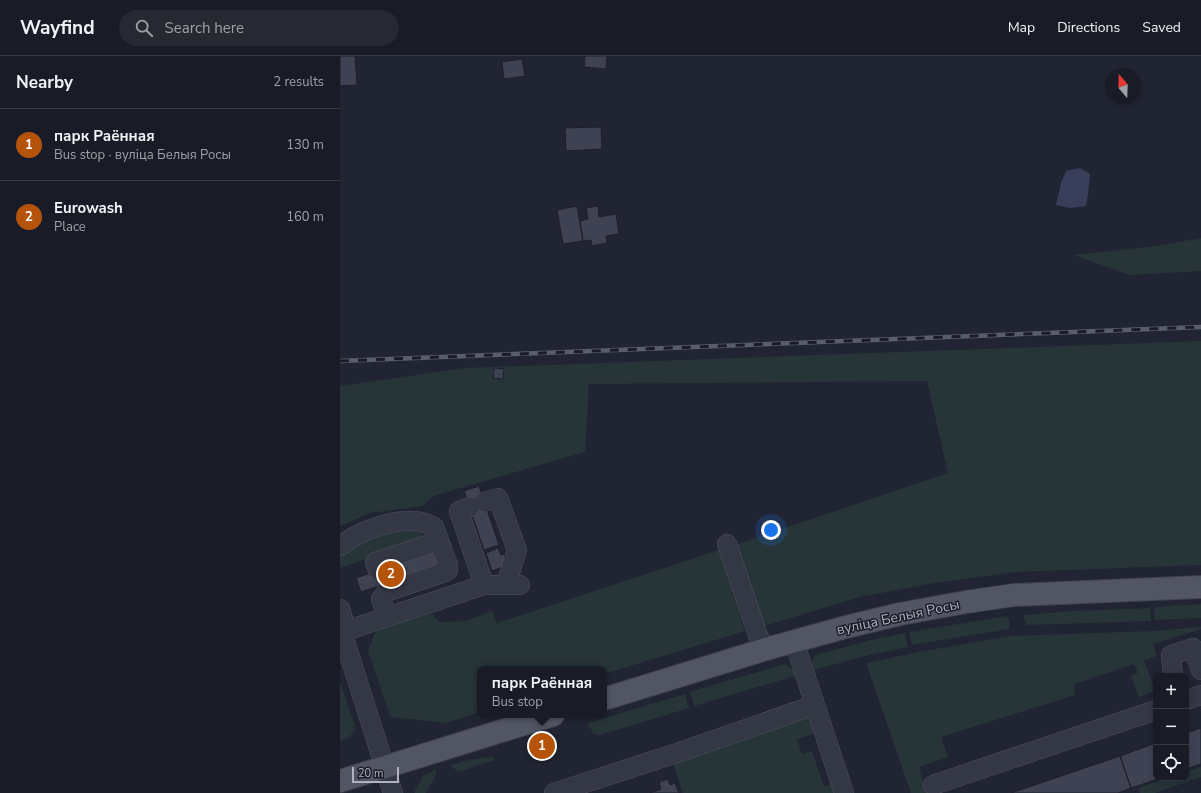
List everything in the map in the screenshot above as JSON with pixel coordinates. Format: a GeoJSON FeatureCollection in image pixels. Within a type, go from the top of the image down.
{"type":"FeatureCollection","features":[{"type":"Feature","properties":{"kind":"main road","name":"вуліца Белыя Росы"},"geometry":{"type":"LineString","coordinates":[[607,698],[794,641],[900,614],[1014,595],[1201,587]]}},
{"type":"Feature","properties":{"kind":"main road"},"geometry":{"type":"LineString","coordinates":[[340,781],[543,718]]}},
{"type":"Feature","properties":{"kind":"street"},"geometry":{"type":"LineString","coordinates":[[341,632],[484,585],[513,585],[517,550],[498,498],[458,511],[484,585]]}},
{"type":"Feature","properties":{"kind":"street"},"geometry":{"type":"LineString","coordinates":[[340,546],[358,534],[375,528],[407,521],[425,522],[434,528],[448,570],[445,572],[382,582]]}},
{"type":"Feature","properties":{"kind":"street"},"geometry":{"type":"LineString","coordinates":[[387,616],[381,599],[382,582],[376,562],[439,540]]}},
{"type":"Feature","properties":{"kind":"street"},"geometry":{"type":"LineString","coordinates":[[727,544],[763,650]]}},
{"type":"Feature","properties":{"kind":"street"},"geometry":{"type":"LineString","coordinates":[[340,609],[344,622],[341,632],[393,793]]}},
{"type":"Feature","properties":{"kind":"street"},"geometry":{"type":"LineString","coordinates":[[794,641],[844,793]]}},
{"type":"Feature","properties":{"kind":"street"},"geometry":{"type":"LineString","coordinates":[[1172,673],[1171,655],[1197,648],[1201,670],[1189,674]]}},
{"type":"Feature","properties":{"kind":"street"},"geometry":{"type":"LineString","coordinates":[[1189,699],[1201,695]]}},
{"type":"Feature","properties":{"kind":"street"},"geometry":{"type":"LineString","coordinates":[[554,793],[680,752],[815,705]]}},
{"type":"Feature","properties":{"kind":"street"},"geometry":{"type":"LineString","coordinates":[[933,785],[1153,711]]}},
{"type":"Feature","properties":{"kind":"shaded area"},"geometry":{"type":"Polygon","coordinates":[[[1201,238],[1201,271],[1129,275],[1074,255],[1156,246],[1201,238]]]}},
{"type":"Feature","properties":{"kind":"shaded area"},"geometry":{"type":"Polygon","coordinates":[[[1201,341],[1201,565],[1016,572],[934,583],[860,597],[761,627],[732,546],[948,473],[927,381],[589,384],[585,452],[433,496],[423,506],[370,513],[340,526],[340,386],[465,368],[1201,341]]]}},
{"type":"Feature","properties":{"kind":"shaded area"},"geometry":{"type":"Polygon","coordinates":[[[420,529],[422,535],[418,541],[340,568],[340,552],[394,530],[420,529]]]}},
{"type":"Feature","properties":{"kind":"shaded area"},"geometry":{"type":"Polygon","coordinates":[[[719,550],[745,631],[607,673],[607,666],[477,666],[477,713],[446,723],[390,717],[368,651],[376,630],[432,613],[439,622],[466,621],[492,611],[497,623],[719,550]]]}},
{"type":"Feature","properties":{"kind":"shaded area"},"geometry":{"type":"Polygon","coordinates":[[[1201,604],[1201,618],[1155,620],[1154,608],[1156,607],[1201,604]]]}},
{"type":"Feature","properties":{"kind":"shaded area"},"geometry":{"type":"Polygon","coordinates":[[[1150,608],[1151,621],[1027,625],[1024,618],[1024,615],[1073,611],[1150,608]]]}},
{"type":"Feature","properties":{"kind":"shaded area"},"geometry":{"type":"Polygon","coordinates":[[[1007,616],[1009,620],[1009,629],[912,645],[909,632],[1007,616]]]}},
{"type":"Feature","properties":{"kind":"shaded area"},"geometry":{"type":"Polygon","coordinates":[[[1201,627],[1201,629],[1153,644],[1157,656],[1144,660],[1153,685],[1153,692],[1139,697],[1131,676],[1138,673],[1134,664],[1074,684],[1075,695],[941,737],[948,757],[919,767],[926,793],[911,793],[866,663],[924,651],[1012,636],[1154,631],[1201,627]]]}},
{"type":"Feature","properties":{"kind":"shaded area"},"geometry":{"type":"Polygon","coordinates":[[[905,633],[908,647],[861,657],[814,670],[811,663],[815,655],[875,639],[905,633]]]}},
{"type":"Feature","properties":{"kind":"shaded area"},"geometry":{"type":"Polygon","coordinates":[[[784,664],[791,668],[795,676],[694,706],[690,692],[784,664]]]}},
{"type":"Feature","properties":{"kind":"shaded area"},"geometry":{"type":"Polygon","coordinates":[[[340,681],[356,729],[349,737],[340,742],[340,681]]]}},
{"type":"Feature","properties":{"kind":"shaded area"},"geometry":{"type":"Polygon","coordinates":[[[685,694],[689,708],[600,735],[594,734],[587,723],[685,694]]]}},
{"type":"Feature","properties":{"kind":"shaded area"},"geometry":{"type":"Polygon","coordinates":[[[806,715],[812,716],[818,732],[797,739],[802,754],[812,751],[824,787],[831,784],[835,793],[683,793],[672,761],[806,715]]]}},
{"type":"Feature","properties":{"kind":"shaded area"},"geometry":{"type":"Polygon","coordinates":[[[492,756],[494,760],[458,772],[451,766],[466,761],[492,756]]]}},
{"type":"Feature","properties":{"kind":"shaded area"},"geometry":{"type":"Polygon","coordinates":[[[1201,767],[1201,777],[1155,793],[1140,793],[1139,788],[1159,781],[1189,781],[1189,771],[1201,767]]]}},
{"type":"Feature","properties":{"kind":"shaded area"},"geometry":{"type":"Polygon","coordinates":[[[435,770],[435,777],[426,793],[415,793],[415,790],[423,776],[435,770]]]}},
{"type":"Feature","properties":{"kind":"water"},"geometry":{"type":"Polygon","coordinates":[[[1080,168],[1090,174],[1086,206],[1070,208],[1056,205],[1061,183],[1066,171],[1080,168]]]}},
{"type":"Feature","properties":{"kind":"building"},"geometry":{"type":"Polygon","coordinates":[[[340,56],[355,56],[357,85],[340,86],[340,56]]]}},
{"type":"Feature","properties":{"kind":"building"},"geometry":{"type":"Polygon","coordinates":[[[585,56],[607,56],[606,69],[584,67],[585,56]]]}},
{"type":"Feature","properties":{"kind":"building"},"geometry":{"type":"Polygon","coordinates":[[[522,59],[525,76],[504,79],[502,62],[522,59]]]}},
{"type":"Feature","properties":{"kind":"building"},"geometry":{"type":"Polygon","coordinates":[[[601,127],[602,149],[566,151],[565,128],[601,127]]]}},
{"type":"Feature","properties":{"kind":"building"},"geometry":{"type":"Polygon","coordinates":[[[577,206],[583,241],[563,244],[557,210],[577,206]]]}},
{"type":"Feature","properties":{"kind":"building"},"geometry":{"type":"Polygon","coordinates":[[[598,206],[599,217],[616,214],[619,234],[606,236],[607,243],[592,246],[591,240],[583,241],[580,221],[588,219],[586,208],[598,206]]]}},
{"type":"Feature","properties":{"kind":"building"},"geometry":{"type":"Polygon","coordinates":[[[494,368],[504,369],[503,379],[493,378],[494,368]]]}},
{"type":"Feature","properties":{"kind":"building"},"geometry":{"type":"Polygon","coordinates":[[[479,486],[499,545],[484,550],[464,491],[479,486]]]}},
{"type":"Feature","properties":{"kind":"building"},"geometry":{"type":"Polygon","coordinates":[[[498,548],[501,555],[504,554],[508,565],[492,571],[486,553],[498,548]]]}},
{"type":"Feature","properties":{"kind":"building"},"geometry":{"type":"Polygon","coordinates":[[[436,551],[441,565],[361,592],[356,578],[436,551]]]}},
{"type":"Feature","properties":{"kind":"building"},"geometry":{"type":"Polygon","coordinates":[[[1201,728],[1201,764],[1189,768],[1189,745],[1189,732],[1201,728]]]}},
{"type":"Feature","properties":{"kind":"building"},"geometry":{"type":"Polygon","coordinates":[[[1153,744],[1153,781],[1131,788],[1120,756],[1153,744]]]}},
{"type":"Feature","properties":{"kind":"building"},"geometry":{"type":"Polygon","coordinates":[[[1120,756],[1131,788],[1118,793],[1011,793],[1120,756]]]}},
{"type":"Feature","properties":{"kind":"building"},"geometry":{"type":"Polygon","coordinates":[[[668,779],[670,785],[675,783],[679,793],[650,793],[661,789],[659,782],[668,779]]]}},
{"type":"Feature","properties":{"kind":"railway"},"geometry":{"type":"LineString","coordinates":[[340,361],[1201,327]]}},
{"type":"Feature","properties":{"kind":"place","name":"Eurowash"},"geometry":{"type":"Point","coordinates":[391,574]}},
{"type":"Feature","properties":{"kind":"place","name":"парк Раённая"},"geometry":{"type":"Point","coordinates":[542,746]}}]}
